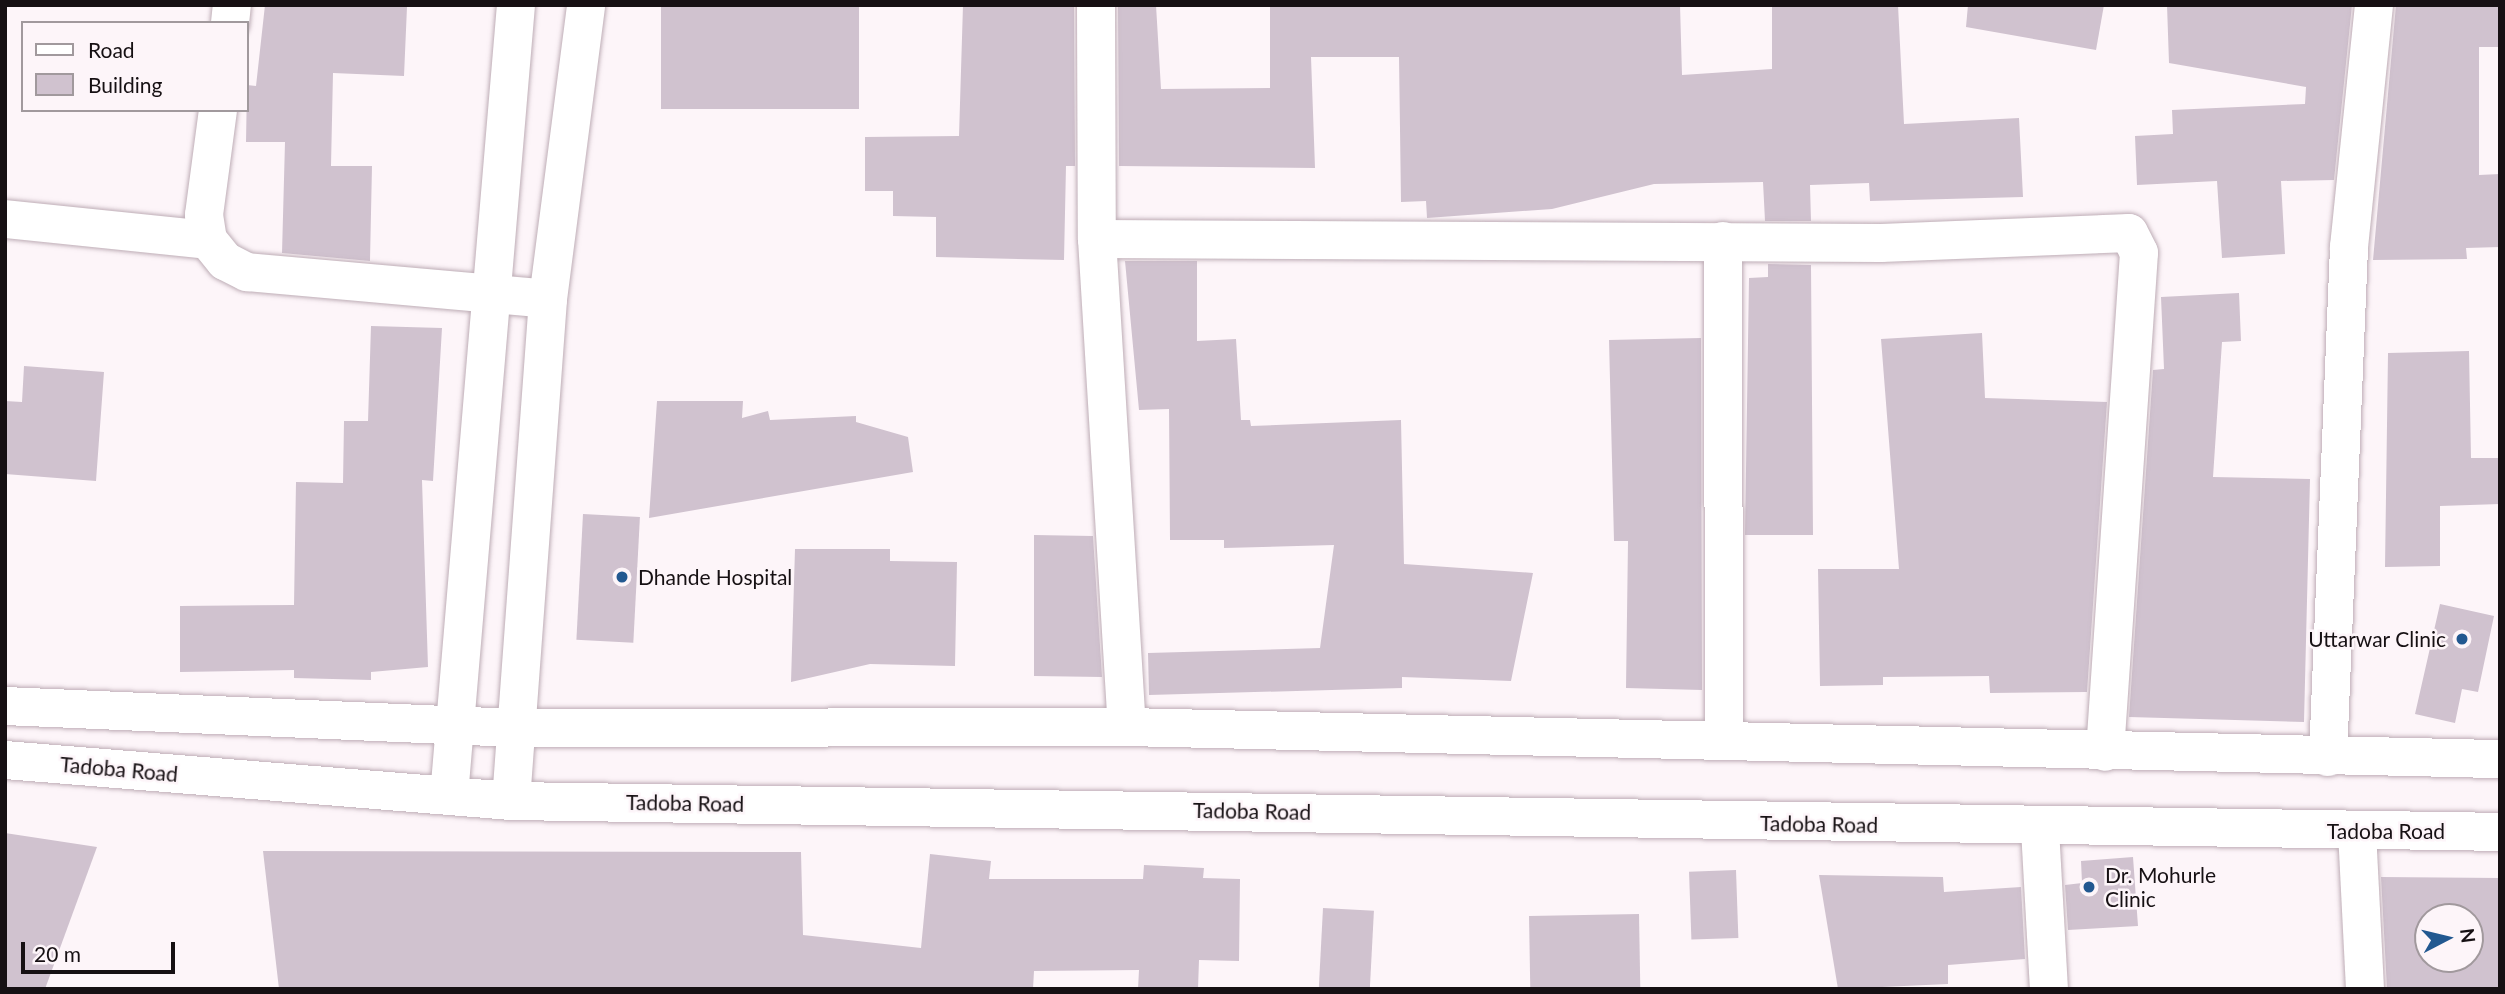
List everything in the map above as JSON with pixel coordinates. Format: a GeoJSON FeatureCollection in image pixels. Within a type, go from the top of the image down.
{"type":"FeatureCollection","features":[{"type":"Feature","properties":{"kind":"street"},"geometry":{"type":"LineString","coordinates":[[449,796],[516,5]]}},
{"type":"Feature","properties":{"kind":"street"},"geometry":{"type":"LineString","coordinates":[[511,801],[548,299],[586,5]]}},
{"type":"Feature","properties":{"kind":"street"},"geometry":{"type":"LineString","coordinates":[[1096,5],[1097,239],[1127,727]]}},
{"type":"Feature","properties":{"kind":"street"},"geometry":{"type":"LineString","coordinates":[[2328,757],[2349,247],[2374,5]]}},
{"type":"Feature","properties":{"kind":"street"},"geometry":{"type":"LineString","coordinates":[[218,112],[204,215],[208,240],[225,261],[247,272],[491,291],[548,299]]}},
{"type":"Feature","properties":{"kind":"street"},"geometry":{"type":"LineString","coordinates":[[5,219],[208,240]]}},
{"type":"Feature","properties":{"kind":"street"},"geometry":{"type":"LineString","coordinates":[[1097,239],[1881,243],[2122,232],[2135,239],[2139,253],[2105,752]]}},
{"type":"Feature","properties":{"kind":"street"},"geometry":{"type":"LineString","coordinates":[[1723,241],[1724,741]]}},
{"type":"Feature","properties":{"kind":"street"},"geometry":{"type":"LineString","coordinates":[[5,706],[516,728],[1127,727],[2105,752],[2500,759]]}},
{"type":"Feature","properties":{"kind":"street","name":"Tadoba Road"},"geometry":{"type":"LineString","coordinates":[[5,760],[511,801],[2040,829],[2500,832]]}},
{"type":"Feature","properties":{"kind":"street"},"geometry":{"type":"LineString","coordinates":[[2040,829],[2049,989]]}},
{"type":"Feature","properties":{"kind":"street"},"geometry":{"type":"LineString","coordinates":[[2357,831],[2365,989]]}},
{"type":"Feature","properties":{"kind":"building"},"geometry":{"type":"Polygon","coordinates":[[[265,5],[407,7],[404,76],[333,73],[331,166],[372,166],[370,261],[282,253],[285,142],[246,142],[248,85],[256,86],[265,5]]]}},
{"type":"Feature","properties":{"kind":"building"},"geometry":{"type":"Polygon","coordinates":[[[661,5],[859,5],[859,109],[661,109],[661,5]]]}},
{"type":"Feature","properties":{"kind":"building"},"geometry":{"type":"Polygon","coordinates":[[[963,5],[1074,5],[1075,166],[1066,166],[1064,260],[936,257],[936,217],[893,216],[893,191],[865,191],[865,137],[959,136],[963,5]]]}},
{"type":"Feature","properties":{"kind":"building"},"geometry":{"type":"Polygon","coordinates":[[[1118,5],[1156,5],[1161,89],[1270,88],[1270,5],[1680,5],[1682,75],[1772,69],[1772,5],[1898,5],[1904,124],[2019,118],[2023,197],[1870,201],[1869,183],[1810,185],[1811,221],[1765,221],[1763,182],[1654,184],[1552,209],[1427,218],[1426,201],[1401,202],[1399,57],[1311,57],[1315,168],[1119,166],[1118,5]]]}},
{"type":"Feature","properties":{"kind":"building"},"geometry":{"type":"Polygon","coordinates":[[[1968,5],[2104,5],[2096,50],[1966,27],[1968,5]]]}},
{"type":"Feature","properties":{"kind":"building"},"geometry":{"type":"Polygon","coordinates":[[[2167,5],[2352,5],[2334,180],[2281,181],[2285,254],[2222,258],[2217,181],[2137,185],[2135,136],[2173,134],[2172,110],[2305,104],[2306,87],[2169,63],[2167,5]]]}},
{"type":"Feature","properties":{"kind":"building"},"geometry":{"type":"Polygon","coordinates":[[[2396,5],[2500,5],[2500,47],[2479,47],[2479,175],[2500,174],[2500,247],[2466,248],[2467,259],[2373,260],[2396,5]]]}},
{"type":"Feature","properties":{"kind":"building"},"geometry":{"type":"Polygon","coordinates":[[[1125,261],[1197,261],[1197,341],[1236,339],[1241,420],[1250,420],[1251,426],[1401,420],[1404,564],[1533,573],[1511,681],[1402,677],[1402,688],[1149,695],[1148,653],[1320,648],[1334,545],[1224,548],[1224,540],[1170,540],[1169,409],[1139,410],[1125,261]]]}},
{"type":"Feature","properties":{"kind":"building"},"geometry":{"type":"Polygon","coordinates":[[[1768,264],[1811,265],[1813,535],[1745,535],[1749,278],[1768,277],[1768,264]]]}},
{"type":"Feature","properties":{"kind":"building"},"geometry":{"type":"Polygon","coordinates":[[[2239,293],[2241,341],[2222,342],[2213,477],[2310,479],[2304,722],[2129,717],[2153,370],[2164,369],[2161,297],[2239,293]]]}},
{"type":"Feature","properties":{"kind":"building"},"geometry":{"type":"Polygon","coordinates":[[[371,326],[442,328],[433,481],[422,480],[428,667],[371,672],[371,680],[294,678],[294,670],[180,672],[180,606],[294,605],[296,482],[343,483],[344,421],[368,421],[371,326]]]}},
{"type":"Feature","properties":{"kind":"building"},"geometry":{"type":"Polygon","coordinates":[[[1982,333],[1985,398],[2107,402],[2087,692],[1990,693],[1989,676],[1883,677],[1883,685],[1820,686],[1818,569],[1899,569],[1881,339],[1982,333]]]}},
{"type":"Feature","properties":{"kind":"building"},"geometry":{"type":"Polygon","coordinates":[[[1701,338],[1702,690],[1626,688],[1628,541],[1614,541],[1609,340],[1701,338]]]}},
{"type":"Feature","properties":{"kind":"building"},"geometry":{"type":"Polygon","coordinates":[[[2469,351],[2471,458],[2500,458],[2500,504],[2440,506],[2440,566],[2385,567],[2388,353],[2469,351]]]}},
{"type":"Feature","properties":{"kind":"building"},"geometry":{"type":"Polygon","coordinates":[[[24,366],[104,372],[96,481],[5,474],[5,401],[22,402],[24,366]]]}},
{"type":"Feature","properties":{"kind":"building","name":"Dhande Hospital"},"geometry":{"type":"Polygon","coordinates":[[[657,401],[743,401],[742,418],[768,411],[770,420],[856,416],[856,422],[908,437],[913,472],[649,518],[657,401]]]}},
{"type":"Feature","properties":{"kind":"building"},"geometry":{"type":"Polygon","coordinates":[[[583,514],[640,517],[633,643],[576,640],[583,514]]]}},
{"type":"Feature","properties":{"kind":"building"},"geometry":{"type":"Polygon","coordinates":[[[1034,535],[1093,536],[1102,677],[1034,676],[1034,535]]]}},
{"type":"Feature","properties":{"kind":"building"},"geometry":{"type":"Polygon","coordinates":[[[795,549],[890,549],[890,561],[957,562],[955,666],[870,664],[791,682],[795,549]]]}},
{"type":"Feature","properties":{"kind":"building"},"geometry":{"type":"Polygon","coordinates":[[[2440,604],[2494,616],[2478,692],[2462,689],[2455,723],[2415,714],[2440,604]]]}},
{"type":"Feature","properties":{"kind":"building"},"geometry":{"type":"Polygon","coordinates":[[[5,833],[97,847],[45,989],[5,989],[5,833]]]}},
{"type":"Feature","properties":{"kind":"building"},"geometry":{"type":"Polygon","coordinates":[[[263,851],[801,852],[803,935],[921,948],[930,854],[991,861],[989,879],[1143,879],[1144,865],[1204,868],[1203,878],[1240,879],[1239,961],[1199,960],[1198,989],[1138,989],[1139,970],[1034,971],[1033,989],[279,989],[263,851]]]}},
{"type":"Feature","properties":{"kind":"building"},"geometry":{"type":"Polygon","coordinates":[[[2133,857],[2138,926],[2068,930],[2065,885],[2082,883],[2081,861],[2133,857]]]}},
{"type":"Feature","properties":{"kind":"building"},"geometry":{"type":"Polygon","coordinates":[[[1736,870],[1738,938],[1691,940],[1689,872],[1736,870]]]}},
{"type":"Feature","properties":{"kind":"building"},"geometry":{"type":"Polygon","coordinates":[[[1819,875],[1943,877],[1944,892],[2021,887],[2025,959],[1948,965],[1948,984],[1838,989],[1819,875]]]}},
{"type":"Feature","properties":{"kind":"building"},"geometry":{"type":"Polygon","coordinates":[[[2381,877],[2500,878],[2500,989],[2387,989],[2381,877]]]}},
{"type":"Feature","properties":{"kind":"building"},"geometry":{"type":"Polygon","coordinates":[[[1323,908],[1374,911],[1370,989],[1319,989],[1323,908]]]}},
{"type":"Feature","properties":{"kind":"building"},"geometry":{"type":"Polygon","coordinates":[[[1639,914],[1640,989],[1530,989],[1529,916],[1639,914]]]}},
{"type":"Feature","properties":{"kind":"place","name":"Dhande Hospital"},"geometry":{"type":"Point","coordinates":[622,577]}},
{"type":"Feature","properties":{"kind":"place","name":"Uttarwar Clinic"},"geometry":{"type":"Point","coordinates":[2462,639]}},
{"type":"Feature","properties":{"kind":"place","name":"Dr. Mohurle Clinic"},"geometry":{"type":"Point","coordinates":[2089,887]}}]}
